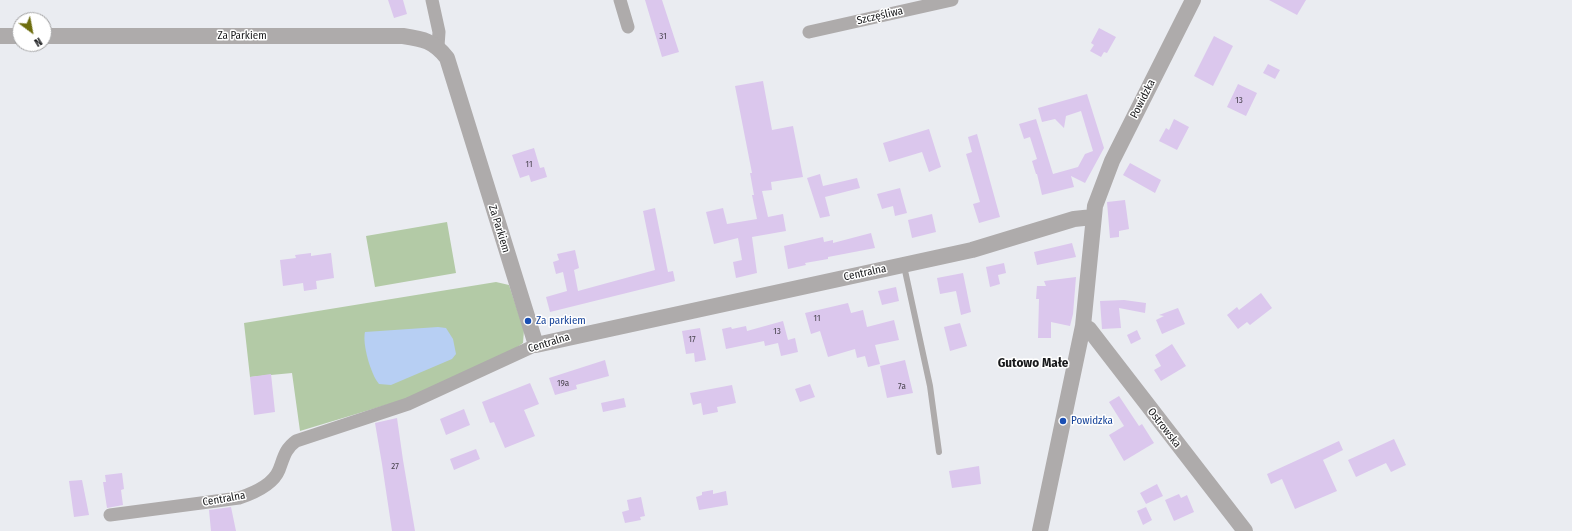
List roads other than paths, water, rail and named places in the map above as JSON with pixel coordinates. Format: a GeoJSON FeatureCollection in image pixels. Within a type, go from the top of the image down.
{"type":"FeatureCollection","features":[{"type":"Feature","properties":{"kind":"street"},"geometry":{"type":"LineString","coordinates":[[432,0],[439,32],[438,46]]}},
{"type":"Feature","properties":{"kind":"street"},"geometry":{"type":"LineString","coordinates":[[620,0],[628,27]]}},
{"type":"Feature","properties":{"kind":"street","name":"Szczęśliwa"},"geometry":{"type":"LineString","coordinates":[[808,32],[952,0]]}},
{"type":"Feature","properties":{"kind":"street","name":"Powidzka"},"geometry":{"type":"LineString","coordinates":[[1040,531],[1083,326],[1089,278],[1093,217],[1102,184],[1112,161],[1193,0]]}},
{"type":"Feature","properties":{"kind":"street"},"geometry":{"type":"LineString","coordinates":[[0,36],[12,36]]}},
{"type":"Feature","properties":{"kind":"street","name":"Za Parkiem"},"geometry":{"type":"LineString","coordinates":[[52,36],[403,36],[420,38],[438,46],[447,58],[536,345]]}},
{"type":"Feature","properties":{"kind":"street","name":"Centralna"},"geometry":{"type":"LineString","coordinates":[[110,515],[239,498],[253,494],[273,479],[287,448],[296,441],[408,404],[536,345],[972,250],[1074,219],[1093,217]]}},
{"type":"Feature","properties":{"kind":"street","name":"Ostrowska"},"geometry":{"type":"LineString","coordinates":[[1083,326],[1089,329],[1245,531]]}},
{"type":"Feature","properties":{"kind":"lane"},"geometry":{"type":"LineString","coordinates":[[904,264],[930,386],[939,452]]}},
{"type":"Feature","properties":{"kind":"water"},"geometry":{"type":"Polygon","coordinates":[[[438,327],[446,328],[453,339],[456,354],[452,359],[391,385],[379,384],[373,374],[368,359],[364,337],[365,332],[438,327]]]}},
{"type":"Feature","properties":{"kind":"place","name":"Za parkiem"},"geometry":{"type":"Point","coordinates":[528,321]}},
{"type":"Feature","properties":{"kind":"place","name":"Powidzka"},"geometry":{"type":"Point","coordinates":[1063,421]}},
{"type":"Feature","properties":{"kind":"district","name":"Gutowo Małe"},"geometry":{"type":"Point","coordinates":[1033,363]}}]}
